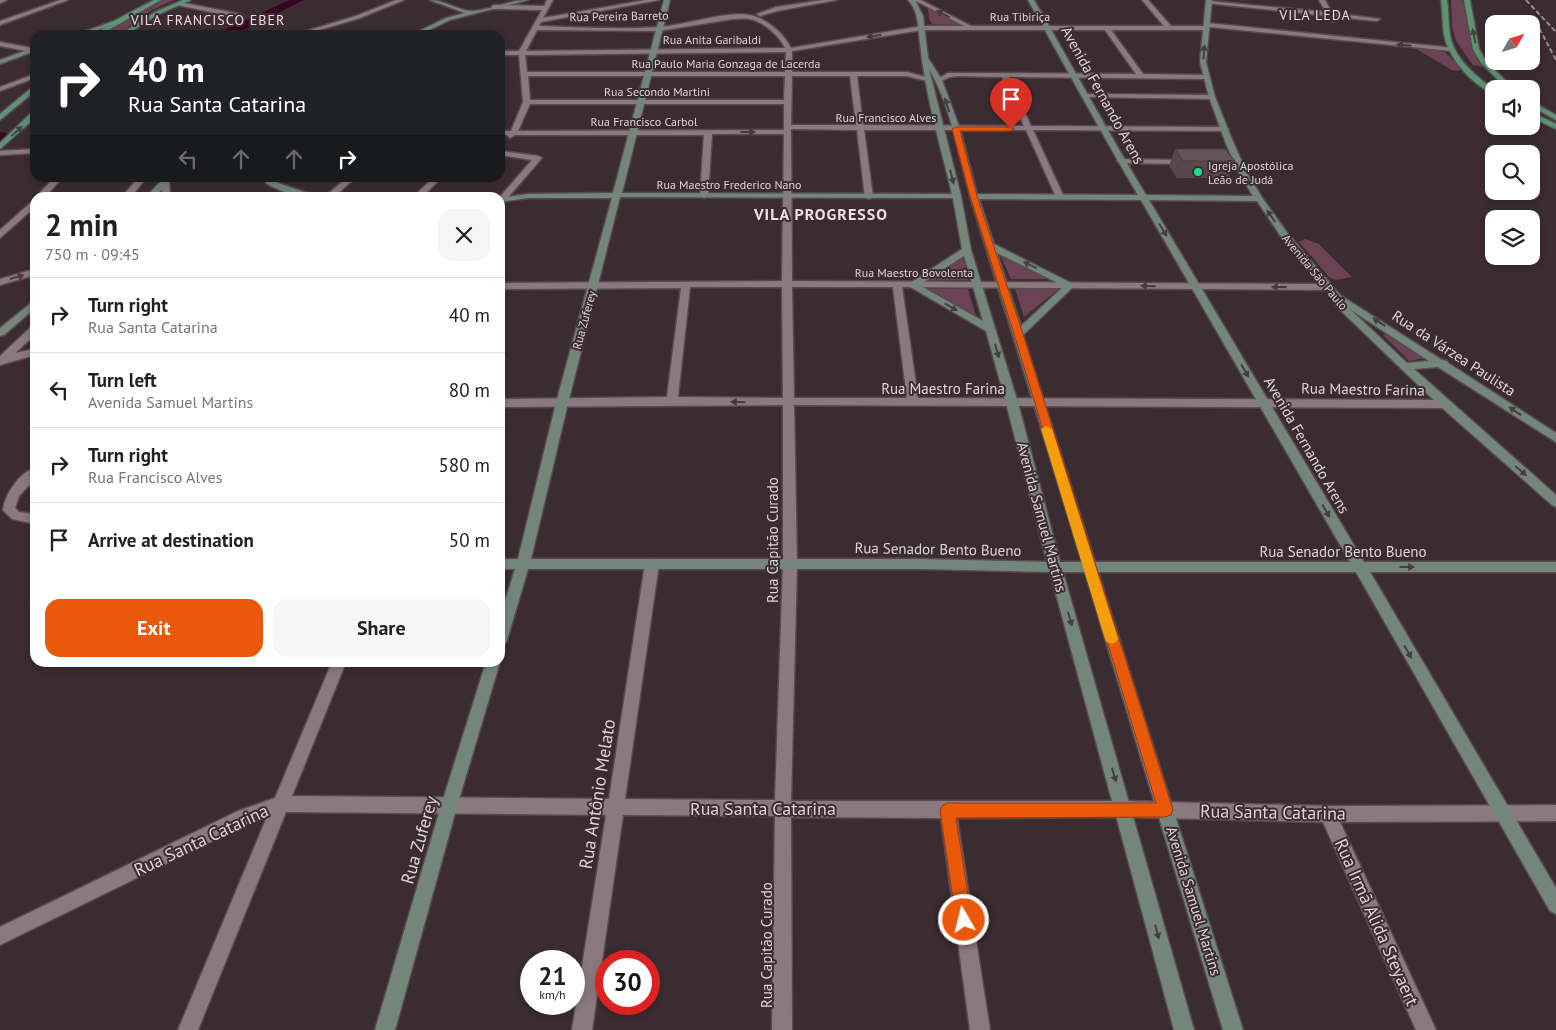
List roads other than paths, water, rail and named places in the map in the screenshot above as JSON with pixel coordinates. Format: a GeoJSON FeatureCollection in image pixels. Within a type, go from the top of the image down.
{"type":"FeatureCollection","features":[{"type":"Feature","properties":{"kind":"main road"},"geometry":{"type":"LineString","coordinates":[[104,30],[158,0]]}},
{"type":"Feature","properties":{"kind":"main road"},"geometry":{"type":"LineString","coordinates":[[130,30],[157,13],[188,0]]}},
{"type":"Feature","properties":{"kind":"main road"},"geometry":{"type":"LineString","coordinates":[[434,0],[470,13]]}},
{"type":"Feature","properties":{"kind":"main road"},"geometry":{"type":"LineString","coordinates":[[425,30],[448,19],[525,0]]}},
{"type":"Feature","properties":{"kind":"main road","name":"Rua Zuferey"},"geometry":{"type":"LineString","coordinates":[[505,623],[523,564],[562,403],[634,133],[667,0]]}},
{"type":"Feature","properties":{"kind":"main road","name":"Avenida Fernando Arens"},"geometry":{"type":"LineString","coordinates":[[1031,0],[1074,74],[1102,129],[1197,287],[1556,905]]}},
{"type":"Feature","properties":{"kind":"main road"},"geometry":{"type":"LineString","coordinates":[[1444,0],[1447,12],[1448,40],[1461,64],[1485,84]]}},
{"type":"Feature","properties":{"kind":"main road"},"geometry":{"type":"LineString","coordinates":[[1467,0],[1476,48],[1485,64]]}},
{"type":"Feature","properties":{"kind":"main road","name":"Avenida Samuel Martins"},"geometry":{"type":"LineString","coordinates":[[914,1],[922,28],[927,79],[957,196],[967,250],[1012,403],[1055,567],[1124,809],[1184,1030]]}},
{"type":"Feature","properties":{"kind":"main road","name":"Avenida São Paulo"},"geometry":{"type":"LineString","coordinates":[[1209,2],[1203,62],[1206,78],[1238,162],[1259,199],[1285,236],[1335,295],[1339,304],[1446,404],[1556,502]]}},
{"type":"Feature","properties":{"kind":"main road"},"geometry":{"type":"LineString","coordinates":[[93,30],[116,22]]}},
{"type":"Feature","properties":{"kind":"main road"},"geometry":{"type":"LineString","coordinates":[[0,62],[30,52]]}},
{"type":"Feature","properties":{"kind":"main road","name":"Avenida Samuel Martins"},"geometry":{"type":"LineString","coordinates":[[926,59],[939,80],[956,129],[974,196],[1003,284],[1233,1030]]}},
{"type":"Feature","properties":{"kind":"main road"},"geometry":{"type":"LineString","coordinates":[[1461,64],[1485,70]]}},
{"type":"Feature","properties":{"kind":"main road"},"geometry":{"type":"LineString","coordinates":[[1491,70],[1502,80]]}},
{"type":"Feature","properties":{"kind":"main road"},"geometry":{"type":"LineString","coordinates":[[927,79],[939,80]]}},
{"type":"Feature","properties":{"kind":"main road"},"geometry":{"type":"LineString","coordinates":[[0,118],[30,91]]}},
{"type":"Feature","properties":{"kind":"main road"},"geometry":{"type":"LineString","coordinates":[[1540,109],[1556,118]]}},
{"type":"Feature","properties":{"kind":"main road"},"geometry":{"type":"LineString","coordinates":[[0,147],[30,119]]}},
{"type":"Feature","properties":{"kind":"main road"},"geometry":{"type":"LineString","coordinates":[[1540,119],[1556,127]]}},
{"type":"Feature","properties":{"kind":"main road"},"geometry":{"type":"LineString","coordinates":[[154,192],[163,182]]}},
{"type":"Feature","properties":{"kind":"main road"},"geometry":{"type":"LineString","coordinates":[[270,182],[275,186],[296,192]]}},
{"type":"Feature","properties":{"kind":"main road","name":"Rua Maestro Frederico Nano"},"geometry":{"type":"LineString","coordinates":[[505,199],[528,196],[957,196]]}},
{"type":"Feature","properties":{"kind":"main road"},"geometry":{"type":"LineString","coordinates":[[974,196],[1259,199]]}},
{"type":"Feature","properties":{"kind":"main road"},"geometry":{"type":"LineString","coordinates":[[990,246],[1070,285],[1018,334]]}},
{"type":"Feature","properties":{"kind":"main road"},"geometry":{"type":"LineString","coordinates":[[967,250],[912,285],[990,329]]}},
{"type":"Feature","properties":{"kind":"main road","name":"Rua da Várzea Paulista"},"geometry":{"type":"LineString","coordinates":[[1335,295],[1443,363],[1556,438]]}},
{"type":"Feature","properties":{"kind":"main road"},"geometry":{"type":"LineString","coordinates":[[0,333],[30,307]]}},
{"type":"Feature","properties":{"kind":"main road"},"geometry":{"type":"LineString","coordinates":[[1407,366],[1443,363]]}},
{"type":"Feature","properties":{"kind":"main road","name":"Rua Senador Bento Bueno"},"geometry":{"type":"LineString","coordinates":[[505,564],[1556,567]]}},
{"type":"Feature","properties":{"kind":"main road","name":"Rua Zuferey"},"geometry":{"type":"LineString","coordinates":[[385,1030],[492,667]]}},
{"type":"Feature","properties":{"kind":"street"},"geometry":{"type":"LineString","coordinates":[[0,1],[4,0]]}},
{"type":"Feature","properties":{"kind":"street"},"geometry":{"type":"LineString","coordinates":[[0,23],[65,0]]}},
{"type":"Feature","properties":{"kind":"street"},"geometry":{"type":"LineString","coordinates":[[313,30],[358,17],[401,0]]}},
{"type":"Feature","properties":{"kind":"street"},"geometry":{"type":"LineString","coordinates":[[505,138],[514,132],[526,106],[522,52],[550,0]]}},
{"type":"Feature","properties":{"kind":"street"},"geometry":{"type":"LineString","coordinates":[[540,20],[656,0]]}},
{"type":"Feature","properties":{"kind":"street"},"geometry":{"type":"LineString","coordinates":[[776,6],[780,6],[782,0]]}},
{"type":"Feature","properties":{"kind":"street","name":"Rua Pereira Barreto"},"geometry":{"type":"LineString","coordinates":[[535,28],[659,29],[733,17],[755,16],[776,6],[834,0]]}},
{"type":"Feature","properties":{"kind":"street"},"geometry":{"type":"LineString","coordinates":[[1145,0],[1169,28]]}},
{"type":"Feature","properties":{"kind":"street"},"geometry":{"type":"LineString","coordinates":[[1322,0],[1334,23]]}},
{"type":"Feature","properties":{"kind":"street"},"geometry":{"type":"LineString","coordinates":[[914,1],[970,27]]}},
{"type":"Feature","properties":{"kind":"street"},"geometry":{"type":"LineString","coordinates":[[180,2],[240,16]]}},
{"type":"Feature","properties":{"kind":"street"},"geometry":{"type":"LineString","coordinates":[[1209,2],[1378,19]]}},
{"type":"Feature","properties":{"kind":"street"},"geometry":{"type":"LineString","coordinates":[[494,7],[546,8]]}},
{"type":"Feature","properties":{"kind":"street"},"geometry":{"type":"LineString","coordinates":[[0,16],[15,18]]}},
{"type":"Feature","properties":{"kind":"street"},"geometry":{"type":"LineString","coordinates":[[755,16],[786,41],[789,50]]}},
{"type":"Feature","properties":{"kind":"street","name":"Rua Tibiriça"},"geometry":{"type":"LineString","coordinates":[[922,28],[1169,28],[1207,26],[1452,48]]}},
{"type":"Feature","properties":{"kind":"street","name":"Rua Anita Garibaldi"},"geometry":{"type":"LineString","coordinates":[[505,52],[789,50],[922,28]]}},
{"type":"Feature","properties":{"kind":"street"},"geometry":{"type":"LineString","coordinates":[[1107,28],[1141,76]]}},
{"type":"Feature","properties":{"kind":"street"},"geometry":{"type":"LineString","coordinates":[[2,46],[30,50]]}},
{"type":"Feature","properties":{"kind":"street","name":"Rua Capitão Curado"},"geometry":{"type":"LineString","coordinates":[[782,1030],[783,808],[790,564],[786,284],[789,50]]}},
{"type":"Feature","properties":{"kind":"street","name":"Rua Paulo Maria Gonzaga de Lacerda"},"geometry":{"type":"LineString","coordinates":[[525,74],[907,74],[927,79]]}},
{"type":"Feature","properties":{"kind":"street"},"geometry":{"type":"LineString","coordinates":[[853,74],[869,197]]}},
{"type":"Feature","properties":{"kind":"street"},"geometry":{"type":"LineString","coordinates":[[939,80],[948,75],[958,74],[1074,74],[1206,78]]}},
{"type":"Feature","properties":{"kind":"street"},"geometry":{"type":"LineString","coordinates":[[1004,74],[1060,197]]}},
{"type":"Feature","properties":{"kind":"street"},"geometry":{"type":"LineString","coordinates":[[0,89],[30,78]]}},
{"type":"Feature","properties":{"kind":"street"},"geometry":{"type":"LineString","coordinates":[[11,85],[30,86]]}},
{"type":"Feature","properties":{"kind":"street"},"geometry":{"type":"LineString","coordinates":[[1086,96],[1212,97]]}},
{"type":"Feature","properties":{"kind":"street","name":"Rua Secondo Martini"},"geometry":{"type":"LineString","coordinates":[[526,106],[641,102],[787,102]]}},
{"type":"Feature","properties":{"kind":"street"},"geometry":{"type":"LineString","coordinates":[[505,128],[526,106]]}},
{"type":"Feature","properties":{"kind":"street","name":"Rua Francisco Alves"},"geometry":{"type":"LineString","coordinates":[[787,130],[860,128],[1225,129]]}},
{"type":"Feature","properties":{"kind":"street","name":"Rua Francisco Carbol"},"geometry":{"type":"LineString","coordinates":[[505,133],[634,133],[787,130]]}},
{"type":"Feature","properties":{"kind":"street"},"geometry":{"type":"LineString","coordinates":[[704,196],[708,132]]}},
{"type":"Feature","properties":{"kind":"street"},"geometry":{"type":"LineString","coordinates":[[0,153],[30,151]]}},
{"type":"Feature","properties":{"kind":"street"},"geometry":{"type":"LineString","coordinates":[[505,154],[538,158],[505,194]]}},
{"type":"Feature","properties":{"kind":"street"},"geometry":{"type":"LineString","coordinates":[[1121,161],[1199,162]]}},
{"type":"Feature","properties":{"kind":"street"},"geometry":{"type":"LineString","coordinates":[[1228,162],[1238,162]]}},
{"type":"Feature","properties":{"kind":"street"},"geometry":{"type":"LineString","coordinates":[[45,192],[54,182]]}},
{"type":"Feature","properties":{"kind":"street"},"geometry":{"type":"LineString","coordinates":[[130,192],[139,182]]}},
{"type":"Feature","properties":{"kind":"street"},"geometry":{"type":"LineString","coordinates":[[334,192],[347,182]]}},
{"type":"Feature","properties":{"kind":"street"},"geometry":{"type":"LineString","coordinates":[[422,192],[433,182]]}},
{"type":"Feature","properties":{"kind":"street"},"geometry":{"type":"LineString","coordinates":[[0,235],[30,207]]}},
{"type":"Feature","properties":{"kind":"street"},"geometry":{"type":"LineString","coordinates":[[0,282],[30,273]]}},
{"type":"Feature","properties":{"kind":"street","name":"Rua Maestro Bovolenta"},"geometry":{"type":"LineString","coordinates":[[505,286],[594,284],[1003,284],[1328,287]]}},
{"type":"Feature","properties":{"kind":"street"},"geometry":{"type":"LineString","coordinates":[[897,284],[913,403]]}},
{"type":"Feature","properties":{"kind":"street"},"geometry":{"type":"LineString","coordinates":[[672,401],[686,285]]}},
{"type":"Feature","properties":{"kind":"street"},"geometry":{"type":"LineString","coordinates":[[2,361],[30,334]]}},
{"type":"Feature","properties":{"kind":"street"},"geometry":{"type":"LineString","coordinates":[[2,361],[30,353]]}},
{"type":"Feature","properties":{"kind":"street","name":"Rua Maestro Farina"},"geometry":{"type":"LineString","coordinates":[[505,403],[672,401],[1446,404]]}},
{"type":"Feature","properties":{"kind":"street"},"geometry":{"type":"LineString","coordinates":[[30,477],[16,490],[9,501],[10,510],[16,516],[30,518]]}},
{"type":"Feature","properties":{"kind":"street","name":"Rua Antônio Melato"},"geometry":{"type":"LineString","coordinates":[[582,1030],[652,564]]}},
{"type":"Feature","properties":{"kind":"street"},"geometry":{"type":"LineString","coordinates":[[188,1030],[337,667]]}},
{"type":"Feature","properties":{"kind":"street","name":"Rua Santa Catarina"},"geometry":{"type":"LineString","coordinates":[[0,936],[244,817],[282,804],[948,810],[1124,809],[1328,814],[1556,813]]}},
{"type":"Feature","properties":{"kind":"street"},"geometry":{"type":"LineString","coordinates":[[948,810],[980,1030]]}},
{"type":"Feature","properties":{"kind":"street","name":"Rua Irmã Alida Steyaert"},"geometry":{"type":"LineString","coordinates":[[1328,814],[1426,1030]]}},
{"type":"Feature","properties":{"kind":"waterway"},"geometry":{"type":"LineString","coordinates":[[235,30],[298,0]]}},
{"type":"Feature","properties":{"kind":"railway"},"geometry":{"type":"LineString","coordinates":[[1526,0],[1556,32]]}},
{"type":"Feature","properties":{"kind":"railway"},"geometry":{"type":"LineString","coordinates":[[1540,30],[1556,60]]}},
{"type":"Feature","properties":{"kind":"place","name":"Igreja Apostólica Leão de Judá"},"geometry":{"type":"Point","coordinates":[1198,172]}},
{"type":"Feature","properties":{"kind":"district","name":"VILA LEDA"},"geometry":{"type":"Point","coordinates":[1315,15]}},
{"type":"Feature","properties":{"kind":"district","name":"VILA FRANCISCO EBER"},"geometry":{"type":"Point","coordinates":[208,20]}},
{"type":"Feature","properties":{"kind":"district","name":"VILA PROGRESSO"},"geometry":{"type":"Point","coordinates":[821,214]}}]}
